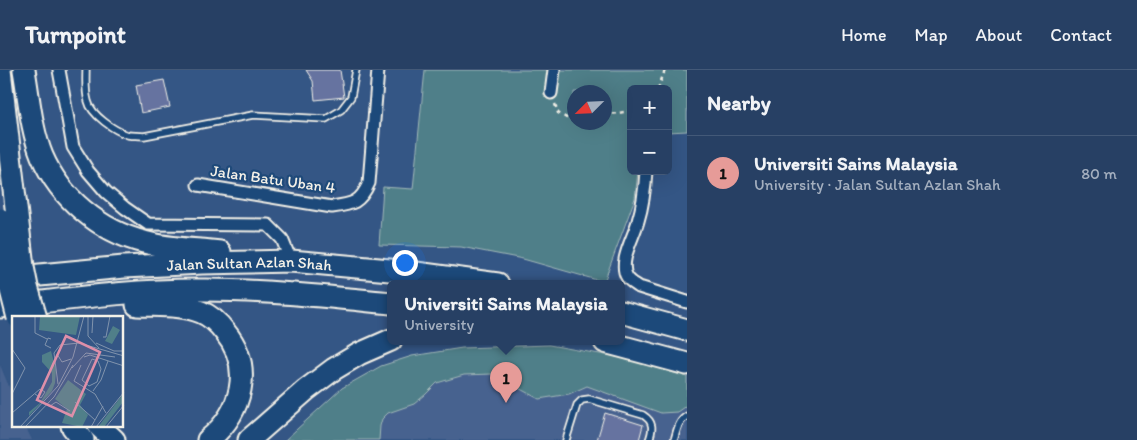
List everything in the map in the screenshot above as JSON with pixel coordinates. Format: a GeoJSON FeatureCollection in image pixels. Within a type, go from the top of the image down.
{"type":"FeatureCollection","features":[{"type":"Feature","properties":{"kind":"highway"},"geometry":{"type":"LineString","coordinates":[[0,70],[23,267],[35,316]]}},
{"type":"Feature","properties":{"kind":"highway"},"geometry":{"type":"LineString","coordinates":[[24,70],[42,155],[56,181],[85,213],[104,226],[145,243],[291,261]]}},
{"type":"Feature","properties":{"kind":"highway"},"geometry":{"type":"LineString","coordinates":[[0,219],[8,279],[17,316]]}},
{"type":"Feature","properties":{"kind":"highway","name":"Jalan Sultan Azlan Shah"},"geometry":{"type":"LineString","coordinates":[[0,279],[134,267],[291,261],[401,271],[468,280]]}},
{"type":"Feature","properties":{"kind":"highway","name":"Jalan Sultan Azlan Shah"},"geometry":{"type":"LineString","coordinates":[[0,307],[121,294],[203,290],[261,291],[387,303]]}},
{"type":"Feature","properties":{"kind":"highway"},"geometry":{"type":"LineString","coordinates":[[52,301],[179,307],[201,312],[216,322],[230,337],[236,348],[242,372],[241,387],[233,412],[222,428],[208,440]]}},
{"type":"Feature","properties":{"kind":"highway"},"geometry":{"type":"LineString","coordinates":[[625,313],[686,326]]}},
{"type":"Feature","properties":{"kind":"highway"},"geometry":{"type":"LineString","coordinates":[[249,440],[306,390],[334,369],[359,354],[387,342]]}},
{"type":"Feature","properties":{"kind":"highway"},"geometry":{"type":"LineString","coordinates":[[616,345],[687,364]]}},
{"type":"Feature","properties":{"kind":"highway"},"geometry":{"type":"LineString","coordinates":[[74,428],[83,440]]}},
{"type":"Feature","properties":{"kind":"highway"},"geometry":{"type":"LineString","coordinates":[[101,428],[114,440]]}},
{"type":"Feature","properties":{"kind":"street"},"geometry":{"type":"LineString","coordinates":[[59,70],[73,147],[88,171],[106,192],[125,208],[148,224],[268,224],[282,239],[291,261]]}},
{"type":"Feature","properties":{"kind":"street","name":"Jalan Batu Uban 4"},"geometry":{"type":"LineString","coordinates":[[198,185],[332,207],[357,201],[369,183],[378,70]]}},
{"type":"Feature","properties":{"kind":"street"},"geometry":{"type":"LineString","coordinates":[[551,93],[554,70]]}},
{"type":"Feature","properties":{"kind":"street"},"geometry":{"type":"LineString","coordinates":[[646,175],[644,196],[638,222],[625,258],[624,267],[627,277],[639,287],[687,302]]}},
{"type":"Feature","properties":{"kind":"lane"},"geometry":{"type":"LineString","coordinates":[[86,70],[85,83],[88,103],[98,116],[111,127],[128,135],[144,136],[253,115],[326,119],[341,110],[351,97],[356,70]]}},
{"type":"Feature","properties":{"kind":"lane"},"geometry":{"type":"LineString","coordinates":[[566,440],[577,405],[582,400],[589,399],[643,415],[649,419],[652,426],[649,440]]}},
{"type":"Feature","properties":{"kind":"lane"},"geometry":{"type":"LineString","coordinates":[[674,440],[679,423],[687,416]]}},
{"type":"Feature","properties":{"kind":"path"},"geometry":{"type":"LineString","coordinates":[[659,85],[665,70]]}},
{"type":"Feature","properties":{"kind":"path"},"geometry":{"type":"LineString","coordinates":[[551,93],[558,113],[567,118]]}},
{"type":"Feature","properties":{"kind":"path"},"geometry":{"type":"LineString","coordinates":[[612,114],[627,112]]}},
{"type":"Feature","properties":{"kind":"shaded area"},"geometry":{"type":"Polygon","coordinates":[[[549,345],[628,359],[687,377],[687,440],[285,440],[342,388],[381,366],[412,356],[462,348],[549,345]]]}},
{"type":"Feature","properties":{"kind":"shaded area"},"geometry":{"type":"Polygon","coordinates":[[[0,365],[12,394],[12,428],[26,428],[32,440],[0,440],[0,365]]]}},
{"type":"Feature","properties":{"kind":"green space"},"geometry":{"type":"Polygon","coordinates":[[[425,70],[687,70],[687,131],[672,132],[672,85],[627,85],[627,175],[638,175],[635,198],[605,280],[597,280],[523,259],[461,247],[379,245],[383,187],[413,189],[425,70]]]}},
{"type":"Feature","properties":{"kind":"green space"},"geometry":{"type":"Polygon","coordinates":[[[549,345],[628,359],[687,377],[687,405],[677,412],[661,413],[587,386],[569,394],[539,399],[492,374],[464,375],[437,383],[414,404],[388,413],[382,419],[379,440],[285,440],[342,388],[381,366],[412,356],[462,348],[549,345]]]}},
{"type":"Feature","properties":{"kind":"building"},"geometry":{"type":"Polygon","coordinates":[[[306,70],[340,70],[344,97],[315,100],[313,81],[306,70]]]}},
{"type":"Feature","properties":{"kind":"building"},"geometry":{"type":"Polygon","coordinates":[[[164,80],[170,107],[141,113],[136,85],[164,80]]]}},
{"type":"Feature","properties":{"kind":"building"},"geometry":{"type":"Polygon","coordinates":[[[605,413],[643,425],[639,440],[597,440],[605,413]]]}},
{"type":"Feature","properties":{"kind":"place","name":"Universiti Sains Malaysia"},"geometry":{"type":"Point","coordinates":[506,403]}}]}
